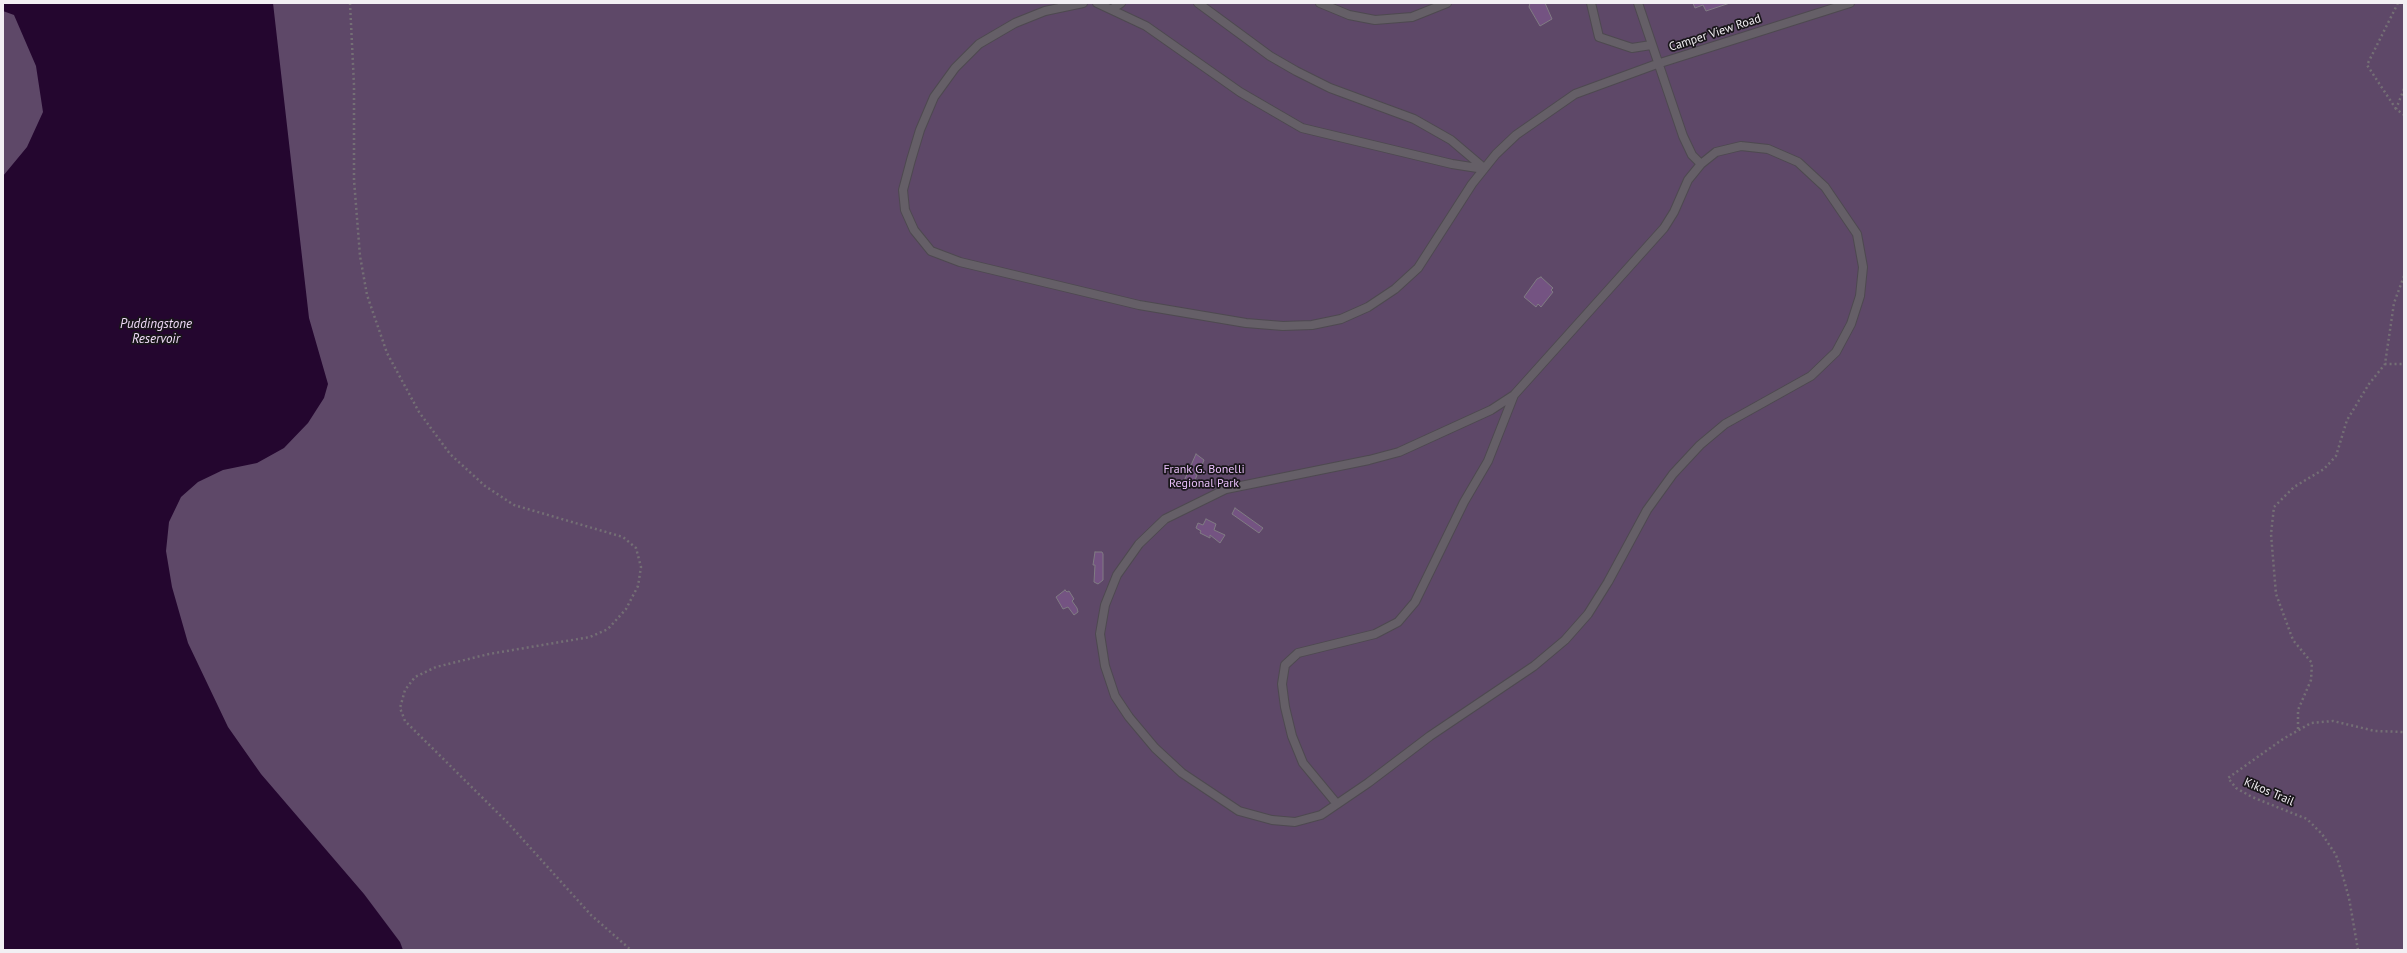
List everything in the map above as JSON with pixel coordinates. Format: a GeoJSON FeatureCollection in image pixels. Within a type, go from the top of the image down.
{"type":"FeatureCollection","features":[{"type":"Feature","properties":{"kind":"lane","name":"Camper View Road"},"geometry":{"type":"LineString","coordinates":[[1083,3],[1045,11],[1015,23],[979,44],[955,68],[934,97],[920,130],[904,190],[905,210],[914,230],[931,251],[960,262],[1139,305],[1246,323],[1283,326],[1312,325],[1348,316],[1368,307],[1395,289],[1418,268],[1484,169],[1496,154],[1516,135],[1575,94],[1657,64],[1850,3]]}},
{"type":"Feature","properties":{"kind":"lane"},"geometry":{"type":"LineString","coordinates":[[1097,3],[1146,26],[1240,92],[1302,128],[1452,164],[1484,169]]}},
{"type":"Feature","properties":{"kind":"lane"},"geometry":{"type":"LineString","coordinates":[[1112,9],[1120,3]]}},
{"type":"Feature","properties":{"kind":"lane"},"geometry":{"type":"LineString","coordinates":[[1198,3],[1270,56],[1330,88],[1414,119],[1451,140],[1484,169]]}},
{"type":"Feature","properties":{"kind":"lane"},"geometry":{"type":"LineString","coordinates":[[1320,3],[1349,16],[1374,20],[1412,17],[1447,3]]}},
{"type":"Feature","properties":{"kind":"lane"},"geometry":{"type":"LineString","coordinates":[[1591,3],[1599,37],[1632,48],[1651,45]]}},
{"type":"Feature","properties":{"kind":"lane"},"geometry":{"type":"LineString","coordinates":[[1638,3],[1657,64],[1683,136],[1692,156],[1701,164]]}},
{"type":"Feature","properties":{"kind":"lane"},"geometry":{"type":"LineString","coordinates":[[1741,146],[1768,149],[1798,162],[1825,187],[1857,234],[1862,267],[1860,296],[1851,324],[1836,352],[1811,376],[1725,424],[1695,451],[1673,474],[1648,510],[1608,582],[1588,614],[1566,640],[1534,666],[1321,815],[1295,822],[1272,820],[1239,811],[1182,772],[1155,748],[1115,696],[1105,666],[1100,634],[1105,605],[1117,575],[1139,544],[1165,519],[1226,489],[1369,460],[1399,452],[1491,410],[1514,395],[1664,228],[1674,212],[1688,180],[1701,164],[1716,152],[1741,146]]}},
{"type":"Feature","properties":{"kind":"lane"},"geometry":{"type":"LineString","coordinates":[[1337,804],[1303,763],[1292,736],[1285,707],[1282,684],[1285,665],[1298,653],[1375,634],[1398,622],[1415,602],[1464,502],[1488,461],[1514,395]]}},
{"type":"Feature","properties":{"kind":"path"},"geometry":{"type":"LineString","coordinates":[[350,3],[354,85],[354,180],[360,256],[368,295],[387,353],[420,412],[450,454],[485,486],[514,505],[623,537],[636,548],[641,567],[638,586],[626,609],[608,629],[590,638],[489,654],[436,667],[415,677],[405,690],[400,708],[405,721],[508,823],[591,915],[631,950]]}},
{"type":"Feature","properties":{"kind":"path"},"geometry":{"type":"LineString","coordinates":[[2398,3],[2367,65],[2396,109],[2404,115]]}},
{"type":"Feature","properties":{"kind":"path"},"geometry":{"type":"LineString","coordinates":[[2396,109],[2404,89]]}},
{"type":"Feature","properties":{"kind":"path"},"geometry":{"type":"LineString","coordinates":[[2298,729],[2298,710],[2311,680],[2312,663],[2293,640],[2276,594],[2271,534],[2274,507],[2294,487],[2324,468],[2336,456],[2347,420],[2369,384],[2385,364],[2394,303],[2404,276]]}},
{"type":"Feature","properties":{"kind":"path"},"geometry":{"type":"LineString","coordinates":[[2385,364],[2404,364]]}},
{"type":"Feature","properties":{"kind":"path","name":"Kikos Trail"},"geometry":{"type":"LineString","coordinates":[[2358,950],[2350,904],[2342,873],[2336,855],[2322,834],[2306,819],[2252,797],[2236,788],[2228,778],[2298,729],[2311,723],[2333,721],[2375,731],[2404,732]]}},
{"type":"Feature","properties":{"kind":"green space","name":"Frank G. Bonelli Regional Park"},"geometry":{"type":"Polygon","coordinates":[[[3,3],[2404,3],[2404,950],[3,950],[3,3]]]}},
{"type":"Feature","properties":{"kind":"water","name":"Puddingstone Reservoir"},"geometry":{"type":"Polygon","coordinates":[[[3,3],[273,3],[309,318],[328,384],[324,398],[308,423],[284,448],[257,463],[223,470],[198,482],[181,497],[169,522],[166,551],[172,587],[188,643],[228,727],[261,774],[364,894],[400,942],[403,950],[3,950],[3,176],[27,147],[43,112],[36,66],[14,15],[3,11],[3,3]]]}},
{"type":"Feature","properties":{"kind":"building"},"geometry":{"type":"Polygon","coordinates":[[[1530,3],[1545,3],[1552,19],[1540,26],[1529,7],[1530,3]]]}},
{"type":"Feature","properties":{"kind":"building"},"geometry":{"type":"Polygon","coordinates":[[[1693,3],[1730,3],[1706,11],[1703,5],[1695,8],[1693,3]]]}},
{"type":"Feature","properties":{"kind":"building"},"geometry":{"type":"Polygon","coordinates":[[[1541,277],[1553,288],[1551,290],[1553,292],[1541,307],[1538,304],[1536,307],[1524,297],[1537,279],[1541,277]]]}},
{"type":"Feature","properties":{"kind":"building"},"geometry":{"type":"Polygon","coordinates":[[[1196,454],[1204,460],[1202,465],[1200,463],[1195,474],[1197,475],[1194,483],[1187,484],[1184,481],[1196,454]]]}},
{"type":"Feature","properties":{"kind":"building"},"geometry":{"type":"Polygon","coordinates":[[[1235,508],[1263,528],[1259,533],[1232,514],[1235,508]]]}},
{"type":"Feature","properties":{"kind":"building"},"geometry":{"type":"Polygon","coordinates":[[[1206,519],[1216,524],[1214,530],[1225,535],[1220,543],[1210,535],[1210,538],[1200,533],[1201,531],[1196,528],[1198,523],[1203,525],[1206,519]]]}},
{"type":"Feature","properties":{"kind":"building"},"geometry":{"type":"Polygon","coordinates":[[[1095,552],[1102,552],[1103,554],[1103,580],[1098,584],[1094,582],[1095,565],[1093,565],[1095,552]]]}},
{"type":"Feature","properties":{"kind":"building"},"geometry":{"type":"Polygon","coordinates":[[[1065,590],[1067,592],[1069,591],[1074,599],[1072,601],[1078,612],[1074,615],[1068,607],[1063,609],[1056,597],[1065,590]]]}}]}
